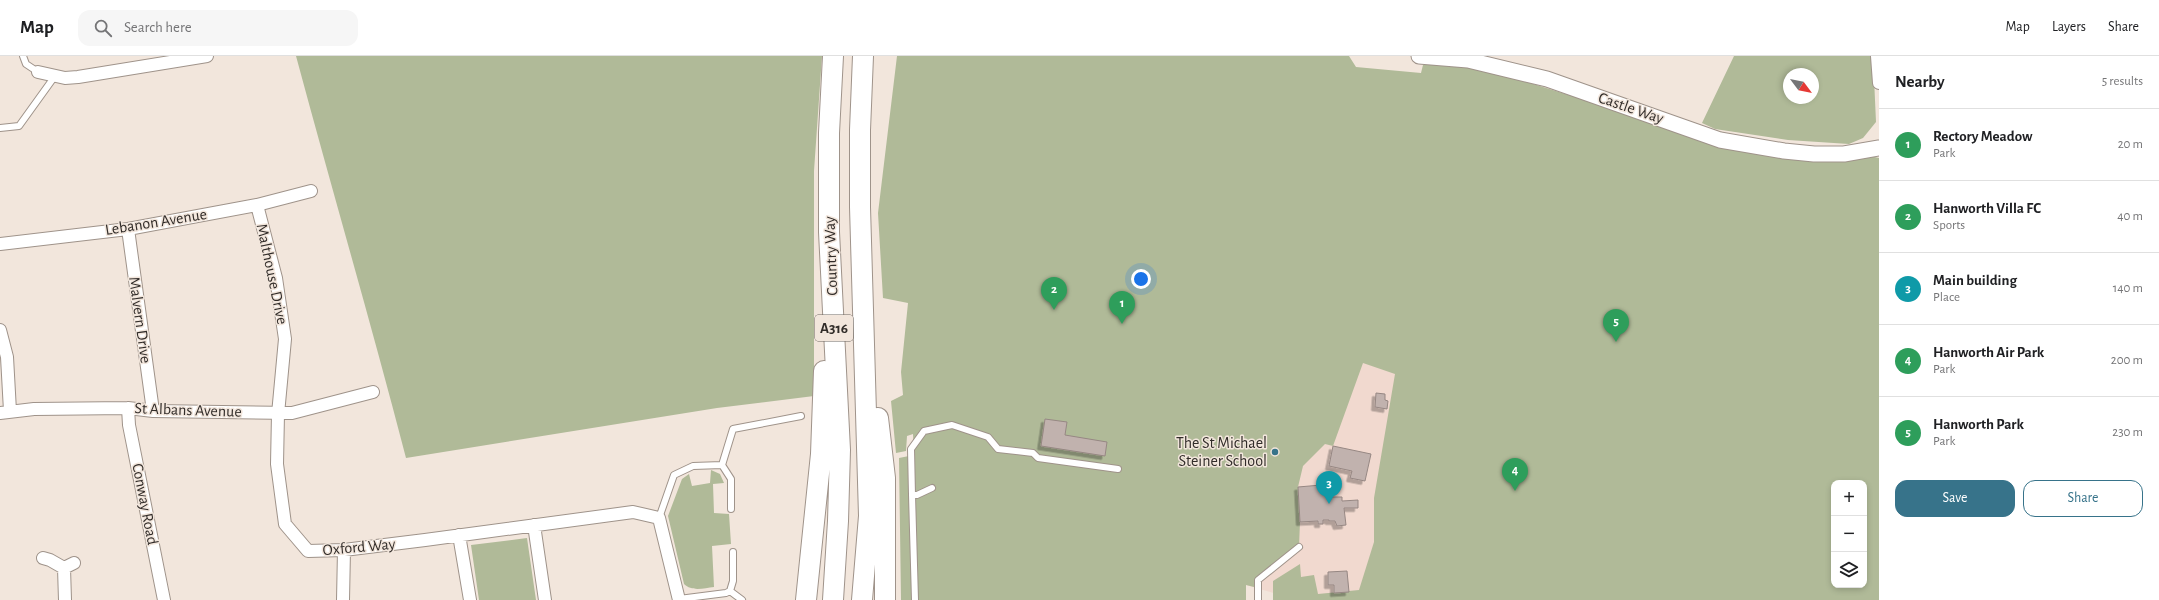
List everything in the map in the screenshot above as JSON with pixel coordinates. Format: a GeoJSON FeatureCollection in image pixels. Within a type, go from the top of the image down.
{"type":"FeatureCollection","features":[{"type":"Feature","properties":{"kind":"highway","name":"Country Way"},"geometry":{"type":"LineString","coordinates":[[833,56],[830,132],[829,232],[840,450],[838,522],[833,600]]}},
{"type":"Feature","properties":{"kind":"highway","name":"Country Way"},"geometry":{"type":"LineString","coordinates":[[862,600],[869,516],[864,287],[860,207],[860,130],[863,56]]}},
{"type":"Feature","properties":{"kind":"highway"},"geometry":{"type":"LineString","coordinates":[[806,600],[821,454],[829,232]]}},
{"type":"Feature","properties":{"kind":"highway"},"geometry":{"type":"LineString","coordinates":[[864,287],[885,478],[885,600]]}},
{"type":"Feature","properties":{"kind":"street"},"geometry":{"type":"LineString","coordinates":[[38,72],[55,76],[78,77],[207,56]]}},
{"type":"Feature","properties":{"kind":"street","name":"Castle Way"},"geometry":{"type":"LineString","coordinates":[[1419,56],[1469,58],[1547,80],[1720,140],[1784,151],[1844,154],[1879,148]]}},
{"type":"Feature","properties":{"kind":"street"},"geometry":{"type":"LineString","coordinates":[[1877,56],[1879,83]]}},
{"type":"Feature","properties":{"kind":"street","name":"Lebanon Avenue"},"geometry":{"type":"LineString","coordinates":[[0,244],[128,229],[257,205],[311,191]]}},
{"type":"Feature","properties":{"kind":"street","name":"Malthouse Drive"},"geometry":{"type":"LineString","coordinates":[[257,205],[276,278],[285,339],[278,414]]}},
{"type":"Feature","properties":{"kind":"street","name":"Malvern Drive"},"geometry":{"type":"LineString","coordinates":[[128,229],[153,410]]}},
{"type":"Feature","properties":{"kind":"street"},"geometry":{"type":"LineString","coordinates":[[0,330],[3,356],[5,412]]}},
{"type":"Feature","properties":{"kind":"street","name":"St Albans Avenue"},"geometry":{"type":"LineString","coordinates":[[5,412],[34,409],[128,408],[278,414],[292,413],[373,392]]}},
{"type":"Feature","properties":{"kind":"street","name":"Conway Road"},"geometry":{"type":"LineString","coordinates":[[128,408],[129,425],[164,600]]}},
{"type":"Feature","properties":{"kind":"street","name":"Oxford Way"},"geometry":{"type":"LineString","coordinates":[[278,414],[277,464],[285,524],[308,551],[344,550],[633,512],[659,518]]}},
{"type":"Feature","properties":{"kind":"street"},"geometry":{"type":"LineString","coordinates":[[659,518],[679,600]]}},
{"type":"Feature","properties":{"kind":"street"},"geometry":{"type":"LineString","coordinates":[[534,525],[546,600]]}},
{"type":"Feature","properties":{"kind":"street"},"geometry":{"type":"LineString","coordinates":[[458,535],[470,600]]}},
{"type":"Feature","properties":{"kind":"street"},"geometry":{"type":"LineString","coordinates":[[343,600],[344,550]]}},
{"type":"Feature","properties":{"kind":"street"},"geometry":{"type":"LineString","coordinates":[[44,558],[69,566],[65,600]]}},
{"type":"Feature","properties":{"kind":"lane"},"geometry":{"type":"LineString","coordinates":[[23,56],[26,64],[38,72]]}},
{"type":"Feature","properties":{"kind":"lane"},"geometry":{"type":"LineString","coordinates":[[0,128],[19,126],[55,76]]}},
{"type":"Feature","properties":{"kind":"lane"},"geometry":{"type":"LineString","coordinates":[[731,509],[731,479],[722,465],[733,429],[800,416]]}},
{"type":"Feature","properties":{"kind":"lane"},"geometry":{"type":"LineString","coordinates":[[916,600],[911,449],[924,431],[952,425],[988,437],[998,449],[1033,453],[1038,458],[1118,469]]}},
{"type":"Feature","properties":{"kind":"lane"},"geometry":{"type":"LineString","coordinates":[[659,518],[674,475],[693,466],[722,465]]}},
{"type":"Feature","properties":{"kind":"lane"},"geometry":{"type":"LineString","coordinates":[[912,495],[917,495],[932,488]]}},
{"type":"Feature","properties":{"kind":"lane"},"geometry":{"type":"LineString","coordinates":[[1258,600],[1258,580],[1299,547]]}},
{"type":"Feature","properties":{"kind":"lane"},"geometry":{"type":"LineString","coordinates":[[730,591],[733,581],[733,552]]}},
{"type":"Feature","properties":{"kind":"lane"},"geometry":{"type":"LineString","coordinates":[[679,600],[726,593],[730,591]]}},
{"type":"Feature","properties":{"kind":"lane"},"geometry":{"type":"LineString","coordinates":[[730,591],[742,600]]}},
{"type":"Feature","properties":{"kind":"shaded area"},"geometry":{"type":"Polygon","coordinates":[[[1337,333],[1402,371],[1391,579],[1348,600],[1298,600],[1246,585],[1337,333]]]}},
{"type":"Feature","properties":{"kind":"green space"},"geometry":{"type":"Polygon","coordinates":[[[296,56],[822,56],[814,171],[814,396],[717,408],[406,458],[296,56]]]}},
{"type":"Feature","properties":{"kind":"green space"},"geometry":{"type":"Polygon","coordinates":[[[897,56],[1349,56],[1356,67],[1421,73],[1423,65],[1451,64],[1511,77],[1686,133],[1858,153],[1879,158],[1879,600],[1273,600],[1273,581],[1300,564],[1301,577],[1314,575],[1318,594],[1359,590],[1374,542],[1374,498],[1395,374],[1363,363],[1333,446],[1325,444],[1303,466],[1298,487],[1300,522],[1299,547],[1258,580],[1258,588],[1246,585],[1246,600],[901,600],[899,458],[914,455],[913,434],[907,436],[906,451],[896,453],[891,401],[903,395],[901,372],[908,303],[883,298],[878,213],[897,56]]]}},
{"type":"Feature","properties":{"kind":"green space"},"geometry":{"type":"Polygon","coordinates":[[[1734,56],[1873,56],[1876,122],[1863,138],[1849,144],[1788,140],[1715,129],[1702,123],[1734,56]]]}},
{"type":"Feature","properties":{"kind":"green space"},"geometry":{"type":"Polygon","coordinates":[[[711,470],[720,474],[724,483],[713,484],[714,513],[729,514],[731,544],[712,546],[714,587],[694,589],[684,584],[668,516],[682,479],[689,474],[692,486],[710,483],[711,470]]]}},
{"type":"Feature","properties":{"kind":"green space"},"geometry":{"type":"Polygon","coordinates":[[[527,538],[536,600],[479,600],[471,545],[527,538]]]}},
{"type":"Feature","properties":{"kind":"building"},"geometry":{"type":"Polygon","coordinates":[[[1376,393],[1385,394],[1385,400],[1388,401],[1387,409],[1375,407],[1376,393]]]}},
{"type":"Feature","properties":{"kind":"building"},"geometry":{"type":"Polygon","coordinates":[[[1045,419],[1067,422],[1065,435],[1107,442],[1105,456],[1041,446],[1045,419]]]}},
{"type":"Feature","properties":{"kind":"building"},"geometry":{"type":"Polygon","coordinates":[[[1333,446],[1371,454],[1365,481],[1350,478],[1352,471],[1329,466],[1333,446]]]}},
{"type":"Feature","properties":{"kind":"building"},"geometry":{"type":"Polygon","coordinates":[[[1321,485],[1321,490],[1328,490],[1328,497],[1342,497],[1342,501],[1358,500],[1358,508],[1344,508],[1346,525],[1337,526],[1335,521],[1329,520],[1323,520],[1323,524],[1318,524],[1318,521],[1300,522],[1298,487],[1321,485]]]}},
{"type":"Feature","properties":{"kind":"building"},"geometry":{"type":"Polygon","coordinates":[[[1347,571],[1349,592],[1334,593],[1334,585],[1328,585],[1328,572],[1347,571]]]}},
{"type":"Feature","properties":{"kind":"place","name":"Hanworth Villa FC"},"geometry":{"type":"Point","coordinates":[1054,310]}},
{"type":"Feature","properties":{"kind":"place","name":"Rectory Meadow"},"geometry":{"type":"Point","coordinates":[1122,324]}},
{"type":"Feature","properties":{"kind":"place","name":"Hanworth Park"},"geometry":{"type":"Point","coordinates":[1616,342]}},
{"type":"Feature","properties":{"kind":"place","name":"The St Michael Steiner School"},"geometry":{"type":"Point","coordinates":[1275,452]}},
{"type":"Feature","properties":{"kind":"place","name":"Hanworth Air Park"},"geometry":{"type":"Point","coordinates":[1515,491]}},
{"type":"Feature","properties":{"kind":"place","name":"Main building"},"geometry":{"type":"Point","coordinates":[1329,504]}}]}
